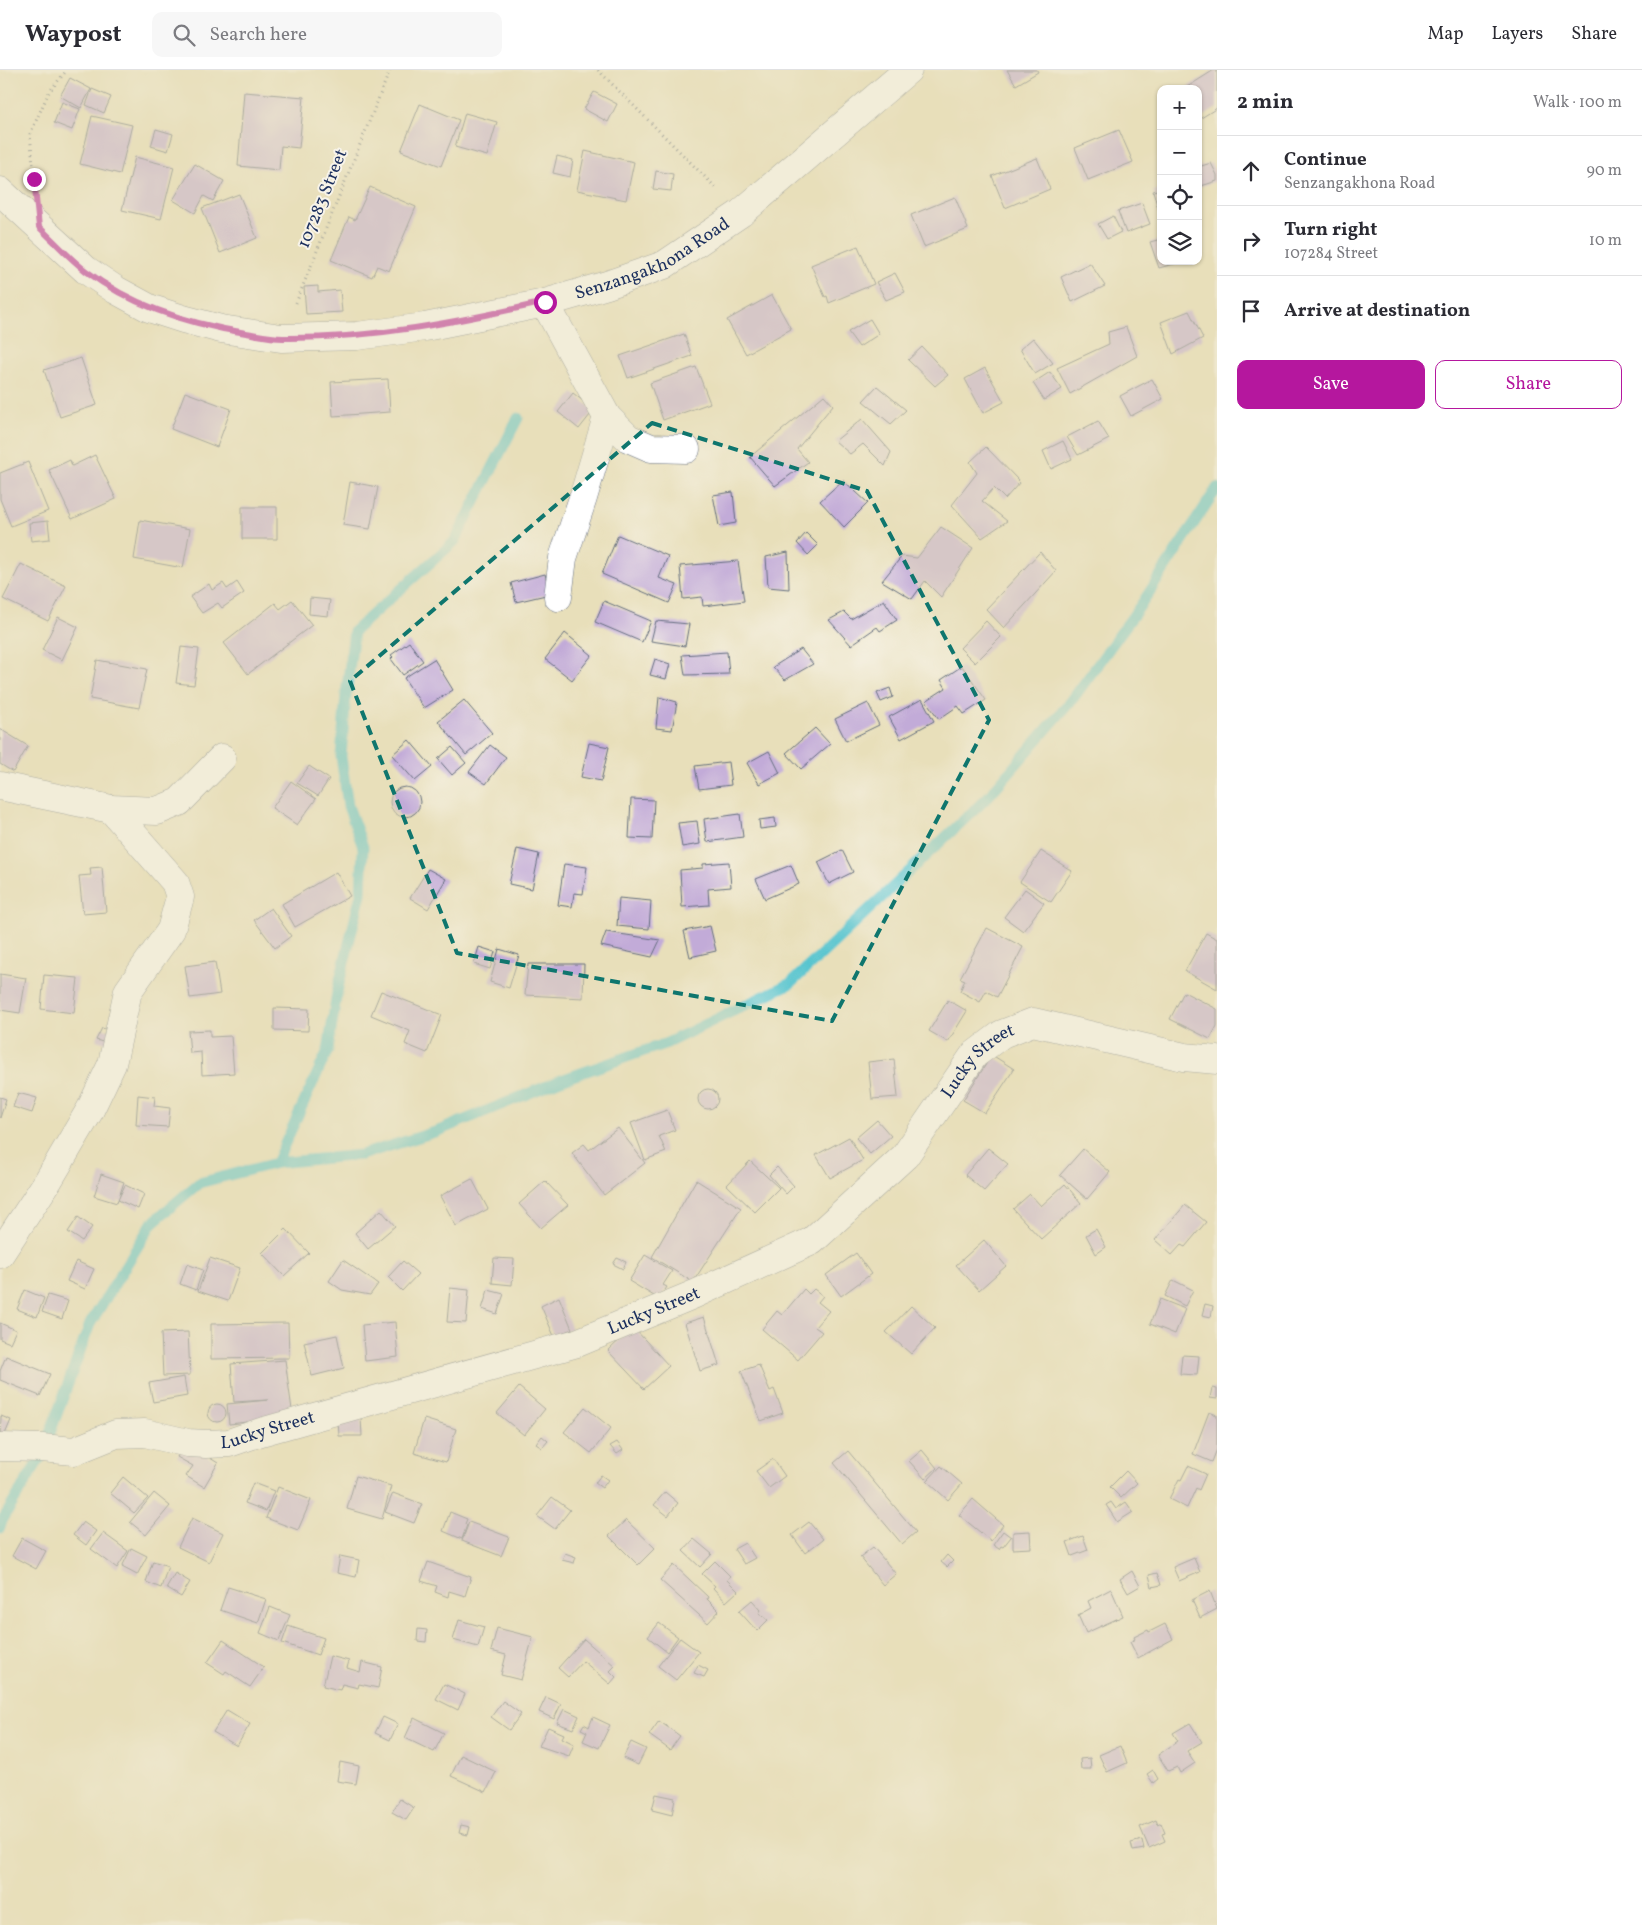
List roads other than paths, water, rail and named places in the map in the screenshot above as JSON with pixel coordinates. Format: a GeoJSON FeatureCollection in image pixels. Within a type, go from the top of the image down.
{"type":"FeatureCollection","features":[{"type":"Feature","properties":{"kind":"street","name":"Senzangakhona Road"},"geometry":{"type":"LineString","coordinates":[[0,191],[86,270],[116,290],[149,308],[183,320],[221,329],[281,338],[357,336],[425,327],[545,302],[608,285],[664,264],[741,213],[908,70]]}},
{"type":"Feature","properties":{"kind":"street"},"geometry":{"type":"LineString","coordinates":[[545,302],[607,416],[628,438],[651,448],[686,449]]}},
{"type":"Feature","properties":{"kind":"street"},"geometry":{"type":"LineString","coordinates":[[558,597],[563,558],[607,416]]}},
{"type":"Feature","properties":{"kind":"street"},"geometry":{"type":"LineString","coordinates":[[0,786],[111,809],[157,811],[179,802],[222,758]]}},
{"type":"Feature","properties":{"kind":"street"},"geometry":{"type":"LineString","coordinates":[[0,1254],[48,1181],[90,1110],[112,1064],[128,991],[171,930],[180,897],[175,882],[111,809]]}},
{"type":"Feature","properties":{"kind":"street","name":"Lucky Street"},"geometry":{"type":"LineString","coordinates":[[0,1447],[74,1451],[116,1434],[145,1433],[188,1443],[229,1443],[261,1432],[577,1343],[686,1298],[812,1241],[905,1156],[974,1055],[1002,1034],[1033,1022],[1184,1057],[1217,1060]]}},
{"type":"Feature","properties":{"kind":"waterway"},"geometry":{"type":"LineString","coordinates":[[276,1163],[328,1050],[337,992],[361,894],[363,847],[348,806],[341,756],[354,631],[455,541],[518,418]]}},
{"type":"Feature","properties":{"kind":"waterway"},"geometry":{"type":"LineString","coordinates":[[46,1444],[90,1324],[152,1223],[199,1183],[276,1163],[361,1155],[438,1131],[561,1080],[667,1043],[791,983],[987,798],[1072,700],[1143,602],[1217,488]]}},
{"type":"Feature","properties":{"kind":"waterway"},"geometry":{"type":"LineString","coordinates":[[0,1528],[2,1521],[42,1455]]}}]}
